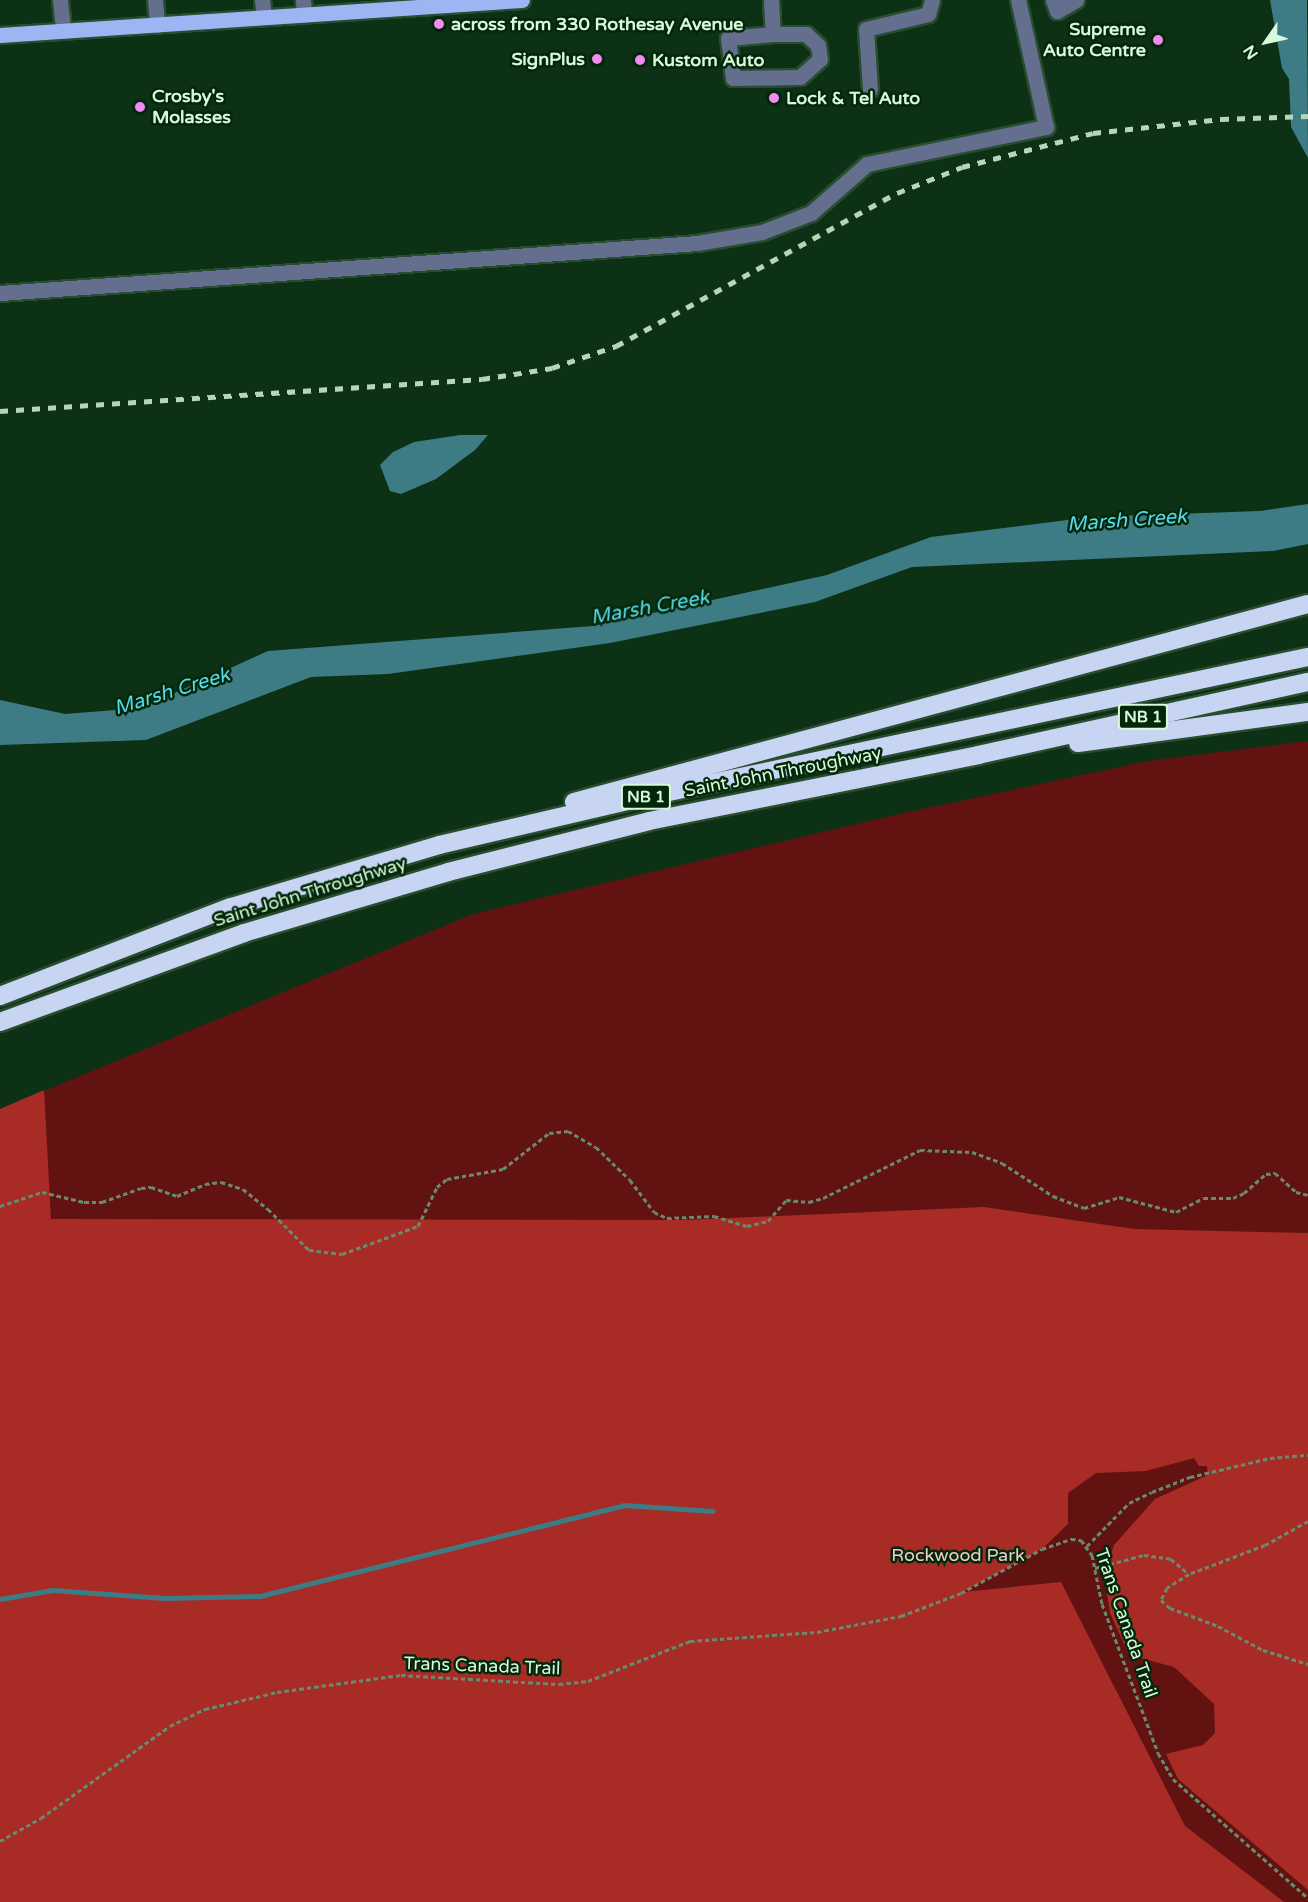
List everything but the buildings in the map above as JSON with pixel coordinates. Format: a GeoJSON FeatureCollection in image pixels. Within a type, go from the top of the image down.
{"type":"FeatureCollection","features":[{"type":"Feature","properties":{"kind":"highway"},"geometry":{"type":"LineString","coordinates":[[439,845],[636,783],[1308,604]]}},
{"type":"Feature","properties":{"kind":"highway","name":"Saint John Throughway"},"geometry":{"type":"LineString","coordinates":[[0,996],[231,907],[439,845],[641,798],[1308,657]]}},
{"type":"Feature","properties":{"kind":"highway","name":"Saint John Throughway"},"geometry":{"type":"LineString","coordinates":[[0,1022],[244,933],[448,872],[649,820],[978,755],[1308,682]]}},
{"type":"Feature","properties":{"kind":"highway"},"geometry":{"type":"LineString","coordinates":[[978,755],[1308,712]]}},
{"type":"Feature","properties":{"kind":"main road"},"geometry":{"type":"LineString","coordinates":[[0,35],[264,17],[303,7],[516,0]]}},
{"type":"Feature","properties":{"kind":"lane"},"geometry":{"type":"LineString","coordinates":[[60,0],[63,31]]}},
{"type":"Feature","properties":{"kind":"lane"},"geometry":{"type":"LineString","coordinates":[[155,0],[157,25]]}},
{"type":"Feature","properties":{"kind":"lane"},"geometry":{"type":"LineString","coordinates":[[262,0],[264,17]]}},
{"type":"Feature","properties":{"kind":"lane"},"geometry":{"type":"LineString","coordinates":[[771,0],[773,34]]}},
{"type":"Feature","properties":{"kind":"lane"},"geometry":{"type":"LineString","coordinates":[[870,89],[866,29],[928,14],[932,0]]}},
{"type":"Feature","properties":{"kind":"lane"},"geometry":{"type":"LineString","coordinates":[[0,293],[697,243],[762,232],[811,213],[867,164],[1046,127],[1017,0]]}},
{"type":"Feature","properties":{"kind":"lane"},"geometry":{"type":"LineString","coordinates":[[1053,0],[1057,11],[1076,0]]}},
{"type":"Feature","properties":{"kind":"lane"},"geometry":{"type":"LineString","coordinates":[[773,34],[806,34],[818,45],[820,59],[800,77],[733,78],[728,38],[773,34]]}},
{"type":"Feature","properties":{"kind":"path"},"geometry":{"type":"LineString","coordinates":[[0,1206],[42,1192],[84,1202],[102,1202],[151,1187],[177,1196],[205,1184],[221,1182],[243,1190],[268,1209],[309,1250],[326,1255],[342,1254],[418,1226],[437,1187],[447,1179],[503,1169],[549,1133],[568,1131],[596,1148],[630,1180],[654,1212],[667,1218],[714,1216],[747,1226],[768,1221],[786,1200],[809,1202],[823,1198],[920,1150],[982,1156],[1029,1177],[1053,1196],[1084,1208],[1119,1197],[1176,1212],[1204,1198],[1239,1196],[1266,1174],[1275,1173],[1296,1192],[1308,1195]]}},
{"type":"Feature","properties":{"kind":"path"},"geometry":{"type":"LineString","coordinates":[[1087,1546],[1129,1503],[1152,1492],[1190,1477],[1270,1458],[1308,1455]]}},
{"type":"Feature","properties":{"kind":"path"},"geometry":{"type":"LineString","coordinates":[[1308,1521],[1265,1545],[1189,1574],[1167,1588],[1161,1600],[1170,1608],[1218,1626],[1292,1662],[1308,1664]]}},
{"type":"Feature","properties":{"kind":"path","name":"Trans Canada Trail"},"geometry":{"type":"LineString","coordinates":[[0,1841],[41,1818],[170,1726],[206,1709],[277,1692],[402,1675],[558,1684],[588,1681],[690,1641],[817,1632],[902,1616],[961,1593],[1042,1549],[1071,1539],[1087,1546],[1095,1568],[1102,1604],[1169,1774],[1190,1797],[1235,1830],[1308,1898]]}},
{"type":"Feature","properties":{"kind":"path"},"geometry":{"type":"LineString","coordinates":[[1095,1568],[1144,1555],[1172,1559],[1189,1574]]}},
{"type":"Feature","properties":{"kind":"green space","name":"Rockwood Park"},"geometry":{"type":"Polygon","coordinates":[[[1308,741],[1308,1902],[0,1902],[0,1109],[473,914],[899,814],[1148,761],[1308,741]]]}},
{"type":"Feature","properties":{"kind":"green space","name":"Rockwood Park"},"geometry":{"type":"Polygon","coordinates":[[[44,1090],[51,1219],[685,1220],[984,1207],[1134,1229],[1308,1233],[1308,1890],[1178,1779],[1166,1754],[1203,1745],[1215,1733],[1214,1704],[1174,1667],[1129,1655],[1110,1613],[1104,1574],[1114,1545],[1155,1499],[1208,1475],[1207,1466],[1199,1466],[1194,1458],[1146,1471],[1096,1473],[1068,1493],[1068,1524],[1042,1549],[963,1592],[1061,1582],[1185,1826],[1284,1902],[0,1902],[0,1109],[44,1090]]]}},
{"type":"Feature","properties":{"kind":"water"},"geometry":{"type":"Polygon","coordinates":[[[1270,0],[1307,0],[1308,158],[1291,127],[1289,79],[1282,68],[1270,0]]]}},
{"type":"Feature","properties":{"kind":"water"},"geometry":{"type":"Polygon","coordinates":[[[460,435],[488,435],[475,450],[436,479],[401,494],[390,491],[380,465],[393,452],[414,442],[460,435]]]}},
{"type":"Feature","properties":{"kind":"water","name":"Marsh Creek"},"geometry":{"type":"Polygon","coordinates":[[[1308,504],[1308,544],[1273,551],[912,567],[815,602],[610,643],[388,674],[311,677],[146,740],[0,745],[0,700],[65,714],[141,708],[268,651],[593,626],[827,575],[931,537],[1091,517],[1260,511],[1308,504]]]}},
{"type":"Feature","properties":{"kind":"waterway"},"geometry":{"type":"LineString","coordinates":[[0,1599],[52,1590],[165,1598],[260,1596],[624,1505],[713,1511]]}},
{"type":"Feature","properties":{"kind":"railway"},"geometry":{"type":"LineString","coordinates":[[0,411],[482,379],[552,368],[616,346],[897,193],[962,167],[1093,133],[1221,119],[1308,116]]}},
{"type":"Feature","properties":{"kind":"place","name":"across from 330 Rothesay Avenue"},"geometry":{"type":"Point","coordinates":[439,24]}},
{"type":"Feature","properties":{"kind":"place","name":"Supreme Auto Centre"},"geometry":{"type":"Point","coordinates":[1158,40]}},
{"type":"Feature","properties":{"kind":"place","name":"SignPlus"},"geometry":{"type":"Point","coordinates":[597,59]}},
{"type":"Feature","properties":{"kind":"place","name":"Kustom Auto"},"geometry":{"type":"Point","coordinates":[640,60]}},
{"type":"Feature","properties":{"kind":"place","name":"Lock & Tel Auto"},"geometry":{"type":"Point","coordinates":[774,98]}},
{"type":"Feature","properties":{"kind":"place","name":"Crosby's Molasses"},"geometry":{"type":"Point","coordinates":[140,107]}}]}
